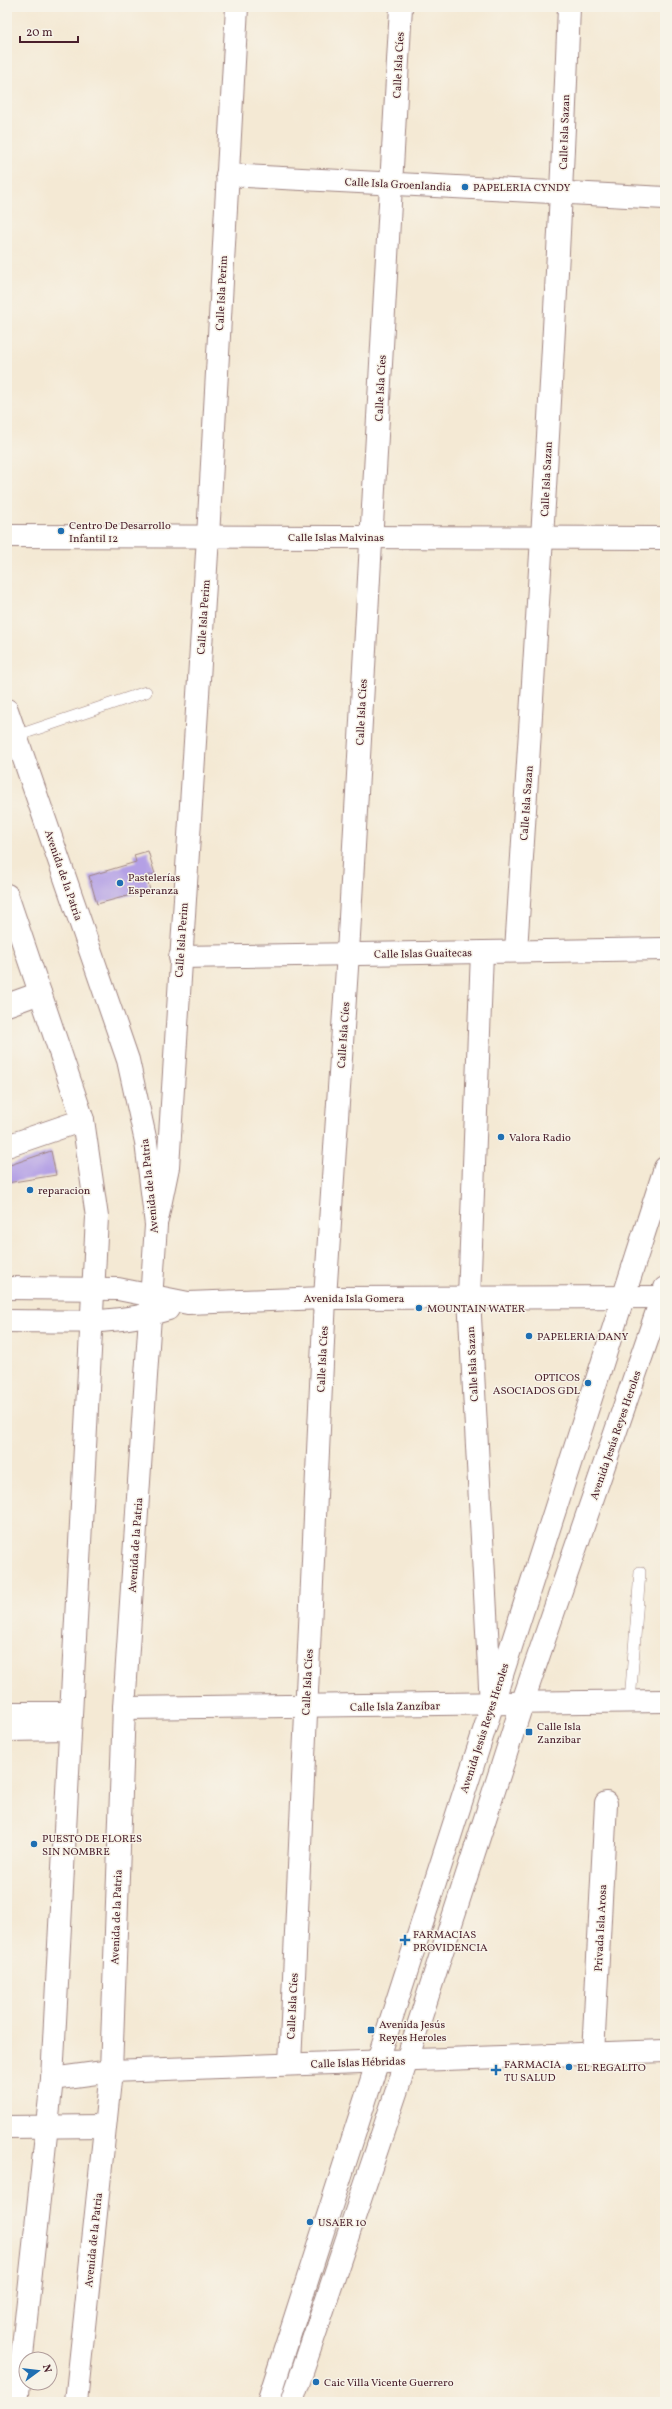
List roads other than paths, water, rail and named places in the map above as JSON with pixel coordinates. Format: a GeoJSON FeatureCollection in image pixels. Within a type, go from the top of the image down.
{"type":"FeatureCollection","features":[{"type":"Feature","properties":{"kind":"street","name":"Calle Isla Perim"},"geometry":{"type":"LineString","coordinates":[[156,1225],[168,1167],[180,957],[208,537],[227,175],[238,7]]}},
{"type":"Feature","properties":{"kind":"street","name":"Calle Isla Cíes"},"geometry":{"type":"LineString","coordinates":[[290,2064],[325,1298],[348,953],[401,7]]}},
{"type":"Feature","properties":{"kind":"street","name":"Calle Isla Sazan"},"geometry":{"type":"LineString","coordinates":[[516,951],[543,538],[562,192],[569,7]]}},
{"type":"Feature","properties":{"kind":"street","name":"Calle Isla Groenlandia"},"geometry":{"type":"LineString","coordinates":[[227,175],[665,198]]}},
{"type":"Feature","properties":{"kind":"street","name":"Calle Islas Malvinas"},"geometry":{"type":"LineString","coordinates":[[7,536],[665,538]]}},
{"type":"Feature","properties":{"kind":"street","name":"Avenida de la Patria"},"geometry":{"type":"LineString","coordinates":[[7,710],[128,1060],[146,1142],[156,1225],[124,1708],[111,2071],[76,2402]]}},
{"type":"Feature","properties":{"kind":"street"},"geometry":{"type":"LineString","coordinates":[[7,895],[83,1120],[98,1217],[52,2079],[14,2393]]}},
{"type":"Feature","properties":{"kind":"street","name":"Calle Islas Guaitecas"},"geometry":{"type":"LineString","coordinates":[[180,957],[348,953],[665,949]]}},
{"type":"Feature","properties":{"kind":"street","name":"Calle Isla Sazan"},"geometry":{"type":"LineString","coordinates":[[482,952],[469,1298],[491,1705]]}},
{"type":"Feature","properties":{"kind":"street"},"geometry":{"type":"LineString","coordinates":[[7,1005],[40,993]]}},
{"type":"Feature","properties":{"kind":"street"},"geometry":{"type":"LineString","coordinates":[[7,1146],[83,1120]]}},
{"type":"Feature","properties":{"kind":"street","name":"Avenida Jesús Reyes Heroles"},"geometry":{"type":"LineString","coordinates":[[268,2402],[665,1168]]}},
{"type":"Feature","properties":{"kind":"street","name":"Avenida Isla Gomera"},"geometry":{"type":"LineString","coordinates":[[7,1288],[94,1287],[151,1305]]}},
{"type":"Feature","properties":{"kind":"street","name":"Avenida Isla Gomera"},"geometry":{"type":"LineString","coordinates":[[7,1321],[92,1320],[151,1305],[188,1303],[325,1298],[624,1297],[664,1294]]}},
{"type":"Feature","properties":{"kind":"street","name":"Avenida Jesús Reyes Heroles"},"geometry":{"type":"LineString","coordinates":[[292,2402],[407,2060],[522,1704],[664,1294]]}},
{"type":"Feature","properties":{"kind":"street","name":"Calle Isla Zanzíbar"},"geometry":{"type":"LineString","coordinates":[[124,1708],[306,1708],[665,1701]]}},
{"type":"Feature","properties":{"kind":"street"},"geometry":{"type":"LineString","coordinates":[[7,1713],[70,1721]]}},
{"type":"Feature","properties":{"kind":"street"},"geometry":{"type":"LineString","coordinates":[[7,1730],[70,1721]]}},
{"type":"Feature","properties":{"kind":"street","name":"Privada Isla Arosa"},"geometry":{"type":"LineString","coordinates":[[593,2054],[606,1802]]}},
{"type":"Feature","properties":{"kind":"street","name":"Calle Islas Hébridas"},"geometry":{"type":"LineString","coordinates":[[52,2079],[111,2071],[665,2051]]}},
{"type":"Feature","properties":{"kind":"street"},"geometry":{"type":"LineString","coordinates":[[7,2127],[105,2126]]}},
{"type":"Feature","properties":{"kind":"lane"},"geometry":{"type":"LineString","coordinates":[[16,736],[146,692]]}},
{"type":"Feature","properties":{"kind":"lane"},"geometry":{"type":"LineString","coordinates":[[630,1702],[640,1572]]}},
{"type":"Feature","properties":{"kind":"place","name":"PAPELERIA CYNDY"},"geometry":{"type":"Point","coordinates":[465,187]}},
{"type":"Feature","properties":{"kind":"place","name":"Centro De Desarrollo Infantil 12"},"geometry":{"type":"Point","coordinates":[61,531]}},
{"type":"Feature","properties":{"kind":"place","name":"Pastelerías Esperanza"},"geometry":{"type":"Point","coordinates":[120,883]}},
{"type":"Feature","properties":{"kind":"place","name":"Valora Radio"},"geometry":{"type":"Point","coordinates":[501,1137]}},
{"type":"Feature","properties":{"kind":"place","name":"reparacion"},"geometry":{"type":"Point","coordinates":[30,1190]}},
{"type":"Feature","properties":{"kind":"place","name":"MOUNTAIN WATER"},"geometry":{"type":"Point","coordinates":[419,1308]}},
{"type":"Feature","properties":{"kind":"place","name":"PAPELERIA DANY"},"geometry":{"type":"Point","coordinates":[529,1336]}},
{"type":"Feature","properties":{"kind":"place","name":"OPTICOS ASOCIADOS GDL"},"geometry":{"type":"Point","coordinates":[588,1383]}},
{"type":"Feature","properties":{"kind":"place","name":"Calle Isla Zanzibar"},"geometry":{"type":"Point","coordinates":[529,1732]}},
{"type":"Feature","properties":{"kind":"place","name":"PUESTO DE FLORES SIN NOMBRE"},"geometry":{"type":"Point","coordinates":[34,1844]}},
{"type":"Feature","properties":{"kind":"place","name":"FARMACIAS PROVIDENCIA"},"geometry":{"type":"Point","coordinates":[405,1940]}},
{"type":"Feature","properties":{"kind":"place","name":"Avenida Jesús Reyes Heroles"},"geometry":{"type":"Point","coordinates":[371,2030]}},
{"type":"Feature","properties":{"kind":"place","name":"EL REGALITO"},"geometry":{"type":"Point","coordinates":[569,2067]}},
{"type":"Feature","properties":{"kind":"place","name":"FARMACIA TU SALUD"},"geometry":{"type":"Point","coordinates":[496,2070]}},
{"type":"Feature","properties":{"kind":"place","name":"USAER 10"},"geometry":{"type":"Point","coordinates":[310,2222]}},
{"type":"Feature","properties":{"kind":"place","name":"Caic Villa Vicente Guerrero"},"geometry":{"type":"Point","coordinates":[316,2382]}}]}
